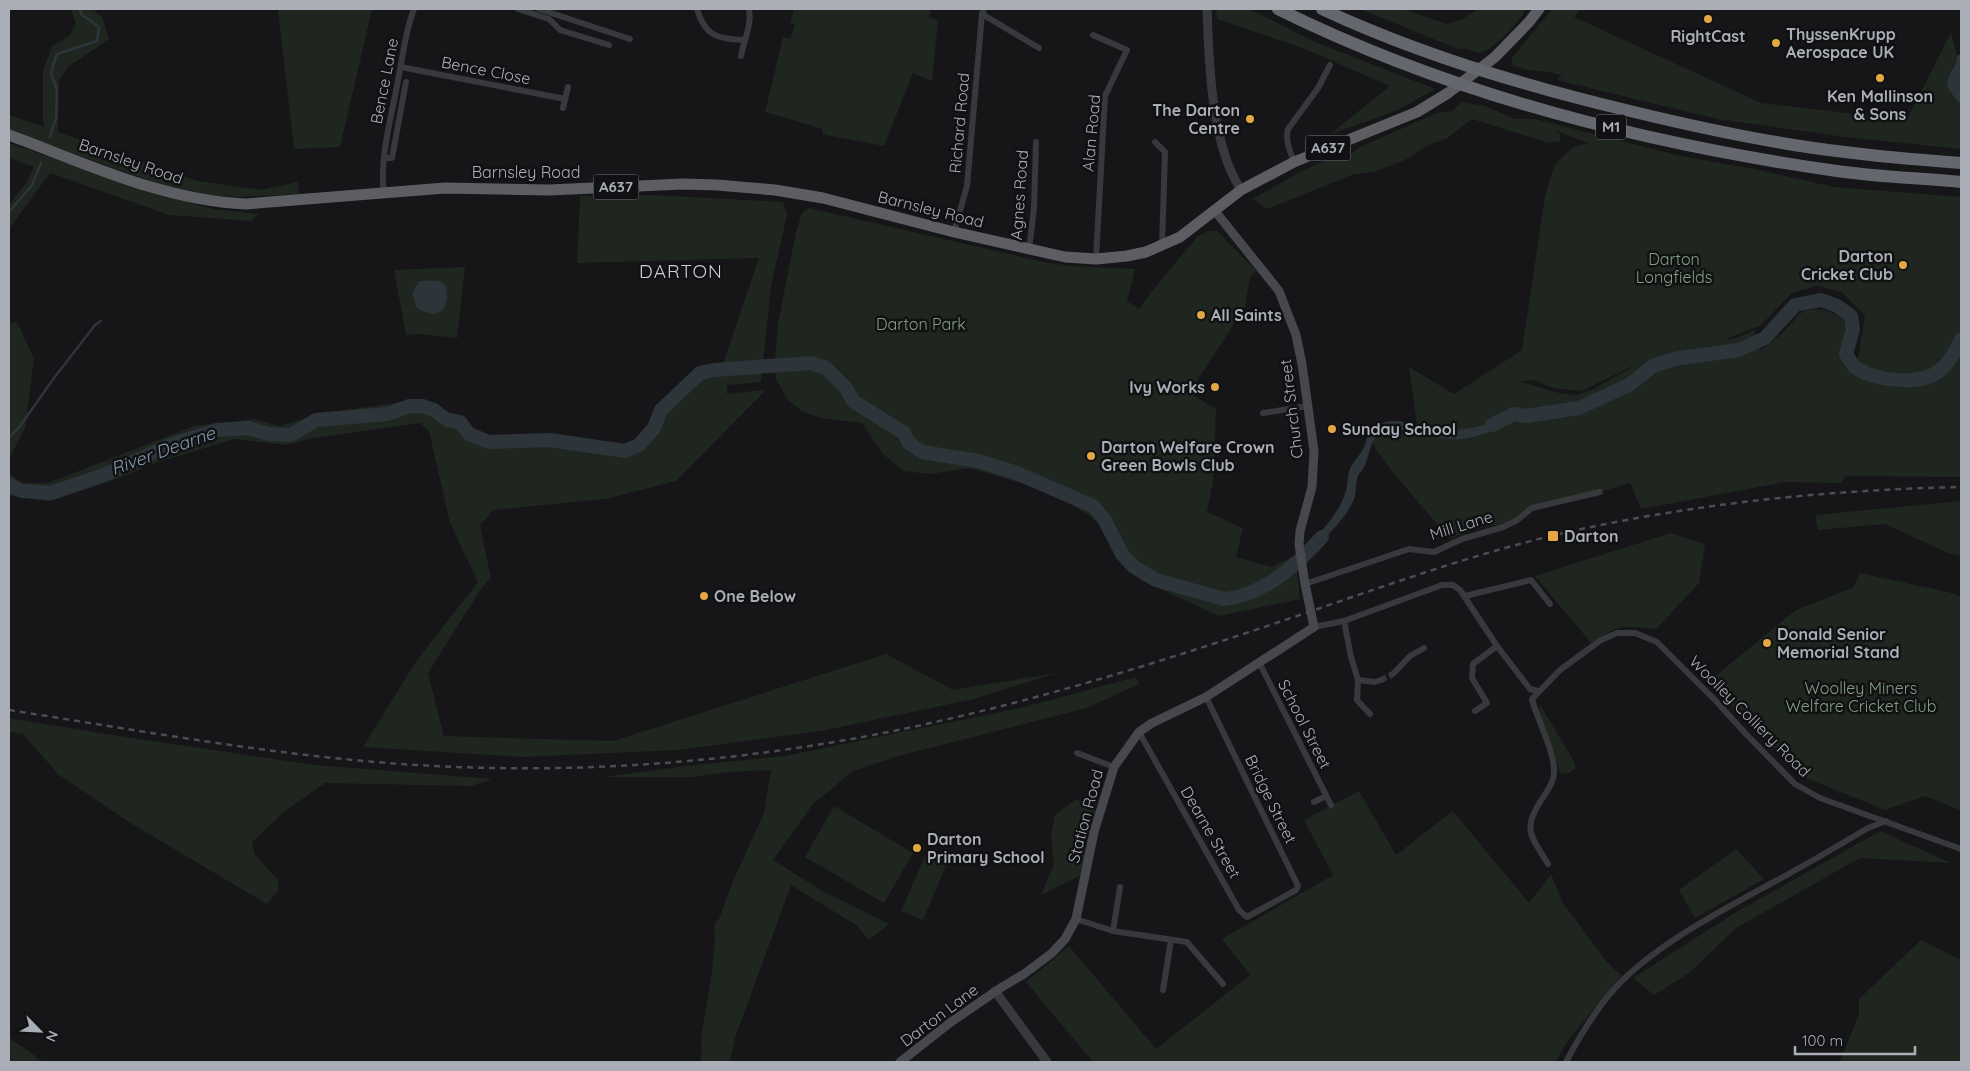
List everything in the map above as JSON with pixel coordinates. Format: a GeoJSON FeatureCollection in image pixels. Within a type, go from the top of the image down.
{"type":"FeatureCollection","features":[{"type":"Feature","properties":{"kind":"highway","name":"M1"},"geometry":{"type":"LineString","coordinates":[[1278,9],[1385,56],[1474,89],[1600,124],[1717,150],[1829,169],[1961,182]]}},
{"type":"Feature","properties":{"kind":"highway","name":"M1"},"geometry":{"type":"LineString","coordinates":[[1322,9],[1386,37],[1482,72],[1609,107],[1726,133],[1843,152],[1961,163]]}},
{"type":"Feature","properties":{"kind":"highway","name":"A637"},"geometry":{"type":"LineString","coordinates":[[1215,211],[1241,190],[1294,162],[1417,112],[1469,78],[1509,44],[1539,9]]}},
{"type":"Feature","properties":{"kind":"highway","name":"Barnsley Road"},"geometry":{"type":"LineString","coordinates":[[9,135],[158,190],[189,198],[221,203],[246,204],[445,188],[549,190],[683,184],[717,185],[775,190],[823,198],[1029,250],[1065,257],[1096,259],[1146,252],[1162,246],[1180,237],[1215,211]]}},
{"type":"Feature","properties":{"kind":"main road","name":"Church Street"},"geometry":{"type":"LineString","coordinates":[[1215,211],[1279,291],[1296,335],[1314,451],[1312,487],[1300,531],[1302,566],[1314,627]]}},
{"type":"Feature","properties":{"kind":"main road","name":"Station Road"},"geometry":{"type":"LineString","coordinates":[[995,991],[1024,974],[1052,953],[1065,939],[1076,919],[1094,832],[1114,767],[1139,732],[1206,697],[1260,664],[1314,627]]}},
{"type":"Feature","properties":{"kind":"main road","name":"Darton Lane"},"geometry":{"type":"LineString","coordinates":[[900,1062],[951,1022],[995,991]]}},
{"type":"Feature","properties":{"kind":"street","name":"Bence Lane"},"geometry":{"type":"LineString","coordinates":[[384,194],[382,184],[384,158],[414,9]]}},
{"type":"Feature","properties":{"kind":"street"},"geometry":{"type":"LineString","coordinates":[[518,9],[549,19],[560,30],[609,45]]}},
{"type":"Feature","properties":{"kind":"street"},"geometry":{"type":"LineString","coordinates":[[539,9],[630,39]]}},
{"type":"Feature","properties":{"kind":"street"},"geometry":{"type":"LineString","coordinates":[[697,9],[701,24],[705,29],[728,40],[744,40]]}},
{"type":"Feature","properties":{"kind":"street"},"geometry":{"type":"LineString","coordinates":[[741,56],[750,23],[749,9]]}},
{"type":"Feature","properties":{"kind":"street"},"geometry":{"type":"LineString","coordinates":[[1207,9],[1210,74],[1218,122],[1227,162],[1241,190]]}},
{"type":"Feature","properties":{"kind":"street","name":"Richard Road"},"geometry":{"type":"LineString","coordinates":[[954,232],[967,186],[983,12],[1039,48]]}},
{"type":"Feature","properties":{"kind":"street","name":"Alan Road"},"geometry":{"type":"LineString","coordinates":[[1093,35],[1127,50],[1105,96],[1096,259]]}},
{"type":"Feature","properties":{"kind":"street"},"geometry":{"type":"LineString","coordinates":[[1294,162],[1288,147],[1288,129],[1318,88],[1330,65]]}},
{"type":"Feature","properties":{"kind":"street","name":"Bence Close"},"geometry":{"type":"LineString","coordinates":[[401,68],[565,99]]}},
{"type":"Feature","properties":{"kind":"street","name":"Bence Lane"},"geometry":{"type":"LineString","coordinates":[[384,158],[392,158],[406,82]]}},
{"type":"Feature","properties":{"kind":"street"},"geometry":{"type":"LineString","coordinates":[[563,108],[568,87]]}},
{"type":"Feature","properties":{"kind":"street","name":"Agnes Road"},"geometry":{"type":"LineString","coordinates":[[1029,250],[1034,208],[1036,142]]}},
{"type":"Feature","properties":{"kind":"street"},"geometry":{"type":"LineString","coordinates":[[1155,142],[1165,152],[1162,246]]}},
{"type":"Feature","properties":{"kind":"street"},"geometry":{"type":"LineString","coordinates":[[1263,413],[1308,406]]}},
{"type":"Feature","properties":{"kind":"street","name":"Mill Lane"},"geometry":{"type":"LineString","coordinates":[[1305,584],[1409,549],[1434,552],[1462,539],[1503,527],[1516,521],[1532,508],[1597,495]]}},
{"type":"Feature","properties":{"kind":"street"},"geometry":{"type":"LineString","coordinates":[[1548,864],[1536,844],[1529,827],[1532,815],[1551,785],[1554,769],[1532,698],[1538,691],[1530,689],[1497,646],[1465,596],[1531,580],[1550,604]]}},
{"type":"Feature","properties":{"kind":"street","name":"Station Road"},"geometry":{"type":"LineString","coordinates":[[1314,627],[1344,621],[1442,585],[1447,584],[1457,587],[1465,596]]}},
{"type":"Feature","properties":{"kind":"street"},"geometry":{"type":"LineString","coordinates":[[1344,621],[1351,657],[1358,680],[1357,700],[1370,714]]}},
{"type":"Feature","properties":{"kind":"street","name":"Woolley Colliery Road"},"geometry":{"type":"LineString","coordinates":[[1538,691],[1560,670],[1607,636],[1617,633],[1636,633],[1657,642],[1795,784],[1820,798],[1961,849]]}},
{"type":"Feature","properties":{"kind":"street"},"geometry":{"type":"LineString","coordinates":[[1475,711],[1487,703],[1472,678],[1472,664],[1497,646]]}},
{"type":"Feature","properties":{"kind":"street"},"geometry":{"type":"LineString","coordinates":[[1394,674],[1410,656],[1424,648]]}},
{"type":"Feature","properties":{"kind":"street","name":"School Street"},"geometry":{"type":"LineString","coordinates":[[1260,664],[1331,805]]}},
{"type":"Feature","properties":{"kind":"street"},"geometry":{"type":"LineString","coordinates":[[1358,680],[1375,682],[1381,680]]}},
{"type":"Feature","properties":{"kind":"street","name":"Bridge Street"},"geometry":{"type":"LineString","coordinates":[[1206,697],[1298,886],[1296,890],[1273,902]]}},
{"type":"Feature","properties":{"kind":"street","name":"Dearne Street"},"geometry":{"type":"LineString","coordinates":[[1139,732],[1239,910],[1247,917],[1273,902]]}},
{"type":"Feature","properties":{"kind":"street"},"geometry":{"type":"LineString","coordinates":[[1077,753],[1114,767]]}},
{"type":"Feature","properties":{"kind":"street"},"geometry":{"type":"LineString","coordinates":[[1314,802],[1326,796]]}},
{"type":"Feature","properties":{"kind":"street"},"geometry":{"type":"LineString","coordinates":[[1566,1062],[1587,1025],[1610,994],[1628,976],[1659,951],[1725,907],[1868,828],[1886,821]]}},
{"type":"Feature","properties":{"kind":"street"},"geometry":{"type":"LineString","coordinates":[[1113,931],[1120,888]]}},
{"type":"Feature","properties":{"kind":"street"},"geometry":{"type":"LineString","coordinates":[[1076,919],[1113,931],[1187,942],[1223,984]]}},
{"type":"Feature","properties":{"kind":"street"},"geometry":{"type":"LineString","coordinates":[[1163,990],[1171,940]]}},
{"type":"Feature","properties":{"kind":"street"},"geometry":{"type":"LineString","coordinates":[[995,991],[1047,1062]]}},
{"type":"Feature","properties":{"kind":"green space"},"geometry":{"type":"Polygon","coordinates":[[[71,9],[92,9],[102,17],[109,39],[68,67],[59,80],[58,132],[197,181],[261,190],[298,182],[299,194],[239,197],[188,194],[9,131],[9,115],[44,127],[43,71],[52,46],[69,36],[76,24],[71,9]]]}},
{"type":"Feature","properties":{"kind":"green space"},"geometry":{"type":"Polygon","coordinates":[[[278,9],[372,9],[340,147],[294,149],[278,9]]]}},
{"type":"Feature","properties":{"kind":"green space"},"geometry":{"type":"Polygon","coordinates":[[[794,9],[931,9],[929,17],[938,20],[932,81],[913,73],[884,146],[822,134],[823,129],[765,112],[783,37],[790,39],[795,25],[790,23],[794,9]]]}},
{"type":"Feature","properties":{"kind":"green space"},"geometry":{"type":"Polygon","coordinates":[[[1216,9],[1250,9],[1313,41],[1435,89],[1398,110],[1329,135],[1390,86],[1305,49],[1217,19],[1216,9]]]}},
{"type":"Feature","properties":{"kind":"green space"},"geometry":{"type":"Polygon","coordinates":[[[1360,9],[1403,9],[1446,24],[1463,19],[1477,9],[1525,10],[1505,35],[1491,47],[1480,53],[1458,49],[1360,9]]]}},
{"type":"Feature","properties":{"kind":"green space"},"geometry":{"type":"Polygon","coordinates":[[[1552,9],[1580,9],[1574,17],[1761,103],[1907,120],[1951,32],[1957,56],[1953,68],[1954,96],[1961,104],[1961,149],[1845,137],[1717,119],[1557,80],[1564,72],[1560,75],[1523,69],[1512,64],[1512,58],[1552,9]]]}},
{"type":"Feature","properties":{"kind":"green space","name":"Darton Longfields"},"geometry":{"type":"Polygon","coordinates":[[[1462,102],[1485,106],[1515,119],[1535,119],[1676,155],[1764,171],[1834,187],[1961,197],[1961,477],[1846,476],[1841,483],[1785,482],[1641,509],[1630,483],[1532,508],[1509,522],[1477,529],[1450,539],[1394,474],[1373,443],[1378,436],[1394,430],[1415,432],[1435,437],[1470,439],[1481,435],[1506,416],[1485,425],[1451,430],[1417,424],[1409,367],[1454,394],[1522,350],[1545,196],[1555,164],[1573,147],[1588,143],[1556,131],[1561,136],[1560,141],[1549,143],[1472,119],[1446,139],[1430,144],[1407,159],[1374,172],[1354,174],[1267,209],[1253,199],[1301,171],[1341,154],[1349,156],[1360,147],[1437,113],[1453,111],[1462,102]],[[1817,286],[1792,293],[1761,325],[1724,340],[1737,338],[1754,330],[1761,350],[1785,331],[1799,314],[1807,310],[1816,309],[1827,311],[1847,323],[1841,349],[1858,358],[1865,316],[1842,292],[1817,286]],[[1641,362],[1582,391],[1552,388],[1534,380],[1521,382],[1559,393],[1576,395],[1592,390],[1641,362]]]}},
{"type":"Feature","properties":{"kind":"green space"},"geometry":{"type":"Polygon","coordinates":[[[9,143],[159,195],[213,209],[259,214],[251,221],[169,215],[50,173],[9,229],[9,205],[26,183],[34,167],[9,158],[9,143]]]}},
{"type":"Feature","properties":{"kind":"green space"},"geometry":{"type":"Polygon","coordinates":[[[653,195],[783,202],[787,215],[771,286],[761,382],[727,385],[727,394],[762,390],[764,392],[676,481],[605,499],[494,510],[480,525],[491,578],[481,589],[428,673],[444,736],[613,741],[886,654],[953,690],[1056,673],[974,699],[821,731],[678,750],[521,757],[363,747],[417,660],[478,582],[450,523],[429,431],[420,423],[314,438],[286,445],[234,439],[156,463],[119,478],[50,501],[9,496],[9,474],[23,483],[48,483],[194,426],[255,419],[279,426],[323,413],[425,399],[462,420],[471,432],[491,438],[552,435],[625,445],[639,440],[659,406],[698,368],[723,364],[759,258],[577,263],[580,196],[653,195]]]}},
{"type":"Feature","properties":{"kind":"green space","name":"Darton Park"},"geometry":{"type":"Polygon","coordinates":[[[809,208],[1044,262],[1071,266],[1135,269],[1127,301],[1139,309],[1198,236],[1209,231],[1217,231],[1256,271],[1250,277],[1245,307],[1189,393],[1216,409],[1213,482],[1207,512],[1243,528],[1236,557],[1272,567],[1295,555],[1300,599],[1219,616],[1141,580],[1124,563],[1102,526],[1086,513],[1068,503],[1031,486],[970,468],[930,474],[903,471],[883,454],[862,423],[820,418],[802,411],[788,400],[776,379],[775,361],[778,323],[796,232],[802,213],[809,208]]]}},
{"type":"Feature","properties":{"kind":"green space"},"geometry":{"type":"Polygon","coordinates":[[[465,267],[457,338],[418,334],[406,335],[394,270],[465,267]]]}},
{"type":"Feature","properties":{"kind":"green space"},"geometry":{"type":"Polygon","coordinates":[[[17,322],[34,359],[25,428],[9,459],[9,323],[17,322]]]}},
{"type":"Feature","properties":{"kind":"green space"},"geometry":{"type":"Polygon","coordinates":[[[1961,501],[1961,556],[1948,553],[1885,524],[1818,530],[1815,515],[1961,501]]]}},
{"type":"Feature","properties":{"kind":"green space"},"geometry":{"type":"Polygon","coordinates":[[[1671,533],[1705,544],[1699,583],[1656,629],[1622,627],[1609,632],[1591,643],[1535,576],[1671,533]]]}},
{"type":"Feature","properties":{"kind":"green space","name":"Woolley Miners Welfare Cricket Club"},"geometry":{"type":"Polygon","coordinates":[[[1860,573],[1956,594],[1961,598],[1960,810],[1925,796],[1885,810],[1806,778],[1707,683],[1796,610],[1854,587],[1860,573]]]}},
{"type":"Feature","properties":{"kind":"green space"},"geometry":{"type":"Polygon","coordinates":[[[1136,677],[1139,684],[1087,708],[898,756],[853,771],[813,804],[773,860],[824,892],[889,924],[869,940],[856,925],[791,885],[735,1038],[730,1062],[700,1062],[702,1052],[701,1039],[715,942],[714,925],[719,919],[733,881],[764,813],[771,770],[728,772],[692,777],[603,777],[785,756],[1021,708],[1136,677]]]}},
{"type":"Feature","properties":{"kind":"green space"},"geometry":{"type":"Polygon","coordinates":[[[1540,705],[1574,761],[1576,768],[1569,773],[1561,774],[1539,715],[1540,705]]]}},
{"type":"Feature","properties":{"kind":"green space"},"geometry":{"type":"Polygon","coordinates":[[[9,718],[315,765],[492,779],[471,786],[325,783],[284,812],[252,842],[255,855],[278,880],[278,891],[267,904],[132,824],[58,774],[23,734],[9,732],[9,718]]]}},
{"type":"Feature","properties":{"kind":"green space"},"geometry":{"type":"Polygon","coordinates":[[[1359,791],[1396,855],[1453,811],[1529,903],[1551,874],[1563,903],[1607,962],[1622,976],[1566,1043],[1556,1062],[1093,1062],[1026,982],[1069,946],[1156,1049],[1250,975],[1222,939],[1333,875],[1304,820],[1359,791]]]}},
{"type":"Feature","properties":{"kind":"green space"},"geometry":{"type":"Polygon","coordinates":[[[1075,800],[1097,802],[1083,874],[1041,895],[1054,864],[1051,836],[1055,815],[1075,800]]]}},
{"type":"Feature","properties":{"kind":"green space"},"geometry":{"type":"Polygon","coordinates":[[[834,806],[913,853],[884,903],[805,857],[834,806]]]}},
{"type":"Feature","properties":{"kind":"green space"},"geometry":{"type":"Polygon","coordinates":[[[1880,831],[1951,863],[1860,858],[1736,928],[1689,973],[1654,995],[1633,978],[1733,914],[1880,831]]]}},
{"type":"Feature","properties":{"kind":"green space"},"geometry":{"type":"Polygon","coordinates":[[[1736,849],[1764,879],[1695,918],[1679,890],[1736,849]]]}},
{"type":"Feature","properties":{"kind":"green space"},"geometry":{"type":"Polygon","coordinates":[[[926,854],[947,863],[923,920],[901,911],[926,854]]]}},
{"type":"Feature","properties":{"kind":"green space"},"geometry":{"type":"Polygon","coordinates":[[[1921,940],[1961,960],[1961,1062],[1840,1062],[1859,1014],[1859,999],[1921,940]]]}},
{"type":"Feature","properties":{"kind":"green space"},"geometry":{"type":"Polygon","coordinates":[[[9,1038],[30,1052],[42,1062],[9,1062],[9,1038]]]}},
{"type":"Feature","properties":{"kind":"shaded area"},"geometry":{"type":"Polygon","coordinates":[[[1961,54],[1961,104],[1949,89],[1948,80],[1957,56],[1961,54]]]}},
{"type":"Feature","properties":{"kind":"shaded area"},"geometry":{"type":"Polygon","coordinates":[[[419,281],[443,283],[446,287],[447,299],[442,310],[436,313],[428,313],[417,308],[412,294],[419,281]]]}},
{"type":"Feature","properties":{"kind":"shaded area"},"geometry":{"type":"Polygon","coordinates":[[[1506,416],[1510,420],[1502,425],[1486,433],[1469,438],[1451,439],[1410,431],[1393,430],[1375,438],[1366,463],[1358,476],[1355,496],[1350,508],[1309,560],[1308,543],[1325,527],[1340,505],[1346,491],[1350,469],[1363,449],[1373,428],[1382,423],[1400,421],[1438,429],[1463,429],[1492,422],[1506,416]]]}},
{"type":"Feature","properties":{"kind":"waterway"},"geometry":{"type":"LineString","coordinates":[[50,137],[56,118],[57,91],[51,72],[57,54],[97,41],[99,27],[81,14],[80,9]]}},
{"type":"Feature","properties":{"kind":"waterway"},"geometry":{"type":"LineString","coordinates":[[9,212],[32,185],[41,163]]}},
{"type":"Feature","properties":{"kind":"waterway","name":"River Dearne"},"geometry":{"type":"LineString","coordinates":[[1492,425],[1514,414],[1526,416],[1579,408],[1629,385],[1653,366],[1674,359],[1739,350],[1765,338],[1795,305],[1821,300],[1837,306],[1851,316],[1853,329],[1846,354],[1855,367],[1873,376],[1897,380],[1921,379],[1931,376],[1946,364],[1961,340]]}},
{"type":"Feature","properties":{"kind":"waterway"},"geometry":{"type":"LineString","coordinates":[[9,438],[95,325],[101,321]]}},
{"type":"Feature","properties":{"kind":"waterway","name":"River Dearne"},"geometry":{"type":"LineString","coordinates":[[9,485],[22,491],[51,493],[104,475],[170,445],[217,430],[248,428],[269,434],[291,435],[316,420],[388,414],[409,406],[422,406],[434,410],[447,420],[460,422],[469,434],[489,442],[550,440],[625,451],[639,445],[654,428],[661,410],[700,373],[714,370],[811,363],[826,368],[846,388],[853,401],[904,433],[909,443],[922,452],[978,461],[1014,472],[1093,506],[1104,519],[1122,554],[1134,567],[1156,580],[1224,599],[1238,597],[1252,592],[1278,577],[1302,558],[1322,537]]}},
{"type":"Feature","properties":{"kind":"tunnel"},"geometry":{"type":"LineString","coordinates":[[1381,680],[1393,674]]}},
{"type":"Feature","properties":{"kind":"railway"},"geometry":{"type":"LineString","coordinates":[[9,710],[275,751],[435,766],[553,768],[611,766],[729,757],[845,740],[903,729],[1052,693],[1199,648],[1457,562],[1522,543],[1605,524],[1757,500],[1859,491],[1961,487]]}},
{"type":"Feature","properties":{"kind":"place","name":"RightCast"},"geometry":{"type":"Point","coordinates":[1708,19]}},
{"type":"Feature","properties":{"kind":"place","name":"ThyssenKrupp Aerospace UK"},"geometry":{"type":"Point","coordinates":[1776,43]}},
{"type":"Feature","properties":{"kind":"place","name":"Ken Mallinson & Sons"},"geometry":{"type":"Point","coordinates":[1880,78]}},
{"type":"Feature","properties":{"kind":"place","name":"The Darton Centre"},"geometry":{"type":"Point","coordinates":[1250,119]}},
{"type":"Feature","properties":{"kind":"place","name":"Darton Cricket Club"},"geometry":{"type":"Point","coordinates":[1903,265]}},
{"type":"Feature","properties":{"kind":"place","name":"All Saints"},"geometry":{"type":"Point","coordinates":[1201,315]}},
{"type":"Feature","properties":{"kind":"place","name":"Ivy Works"},"geometry":{"type":"Point","coordinates":[1215,387]}},
{"type":"Feature","properties":{"kind":"place","name":"Sunday School"},"geometry":{"type":"Point","coordinates":[1332,429]}},
{"type":"Feature","properties":{"kind":"place","name":"Darton Welfare Crown Green Bowls Club"},"geometry":{"type":"Point","coordinates":[1091,456]}},
{"type":"Feature","properties":{"kind":"place","name":"Darton"},"geometry":{"type":"Point","coordinates":[1553,536]}},
{"type":"Feature","properties":{"kind":"place","name":"One Below"},"geometry":{"type":"Point","coordinates":[704,596]}},
{"type":"Feature","properties":{"kind":"place","name":"Donald Senior Memorial Stand"},"geometry":{"type":"Point","coordinates":[1767,643]}},
{"type":"Feature","properties":{"kind":"place","name":"Darton Primary School"},"geometry":{"type":"Point","coordinates":[917,848]}},
{"type":"Feature","properties":{"kind":"district","name":"DARTON"},"geometry":{"type":"Point","coordinates":[681,271]}}]}
